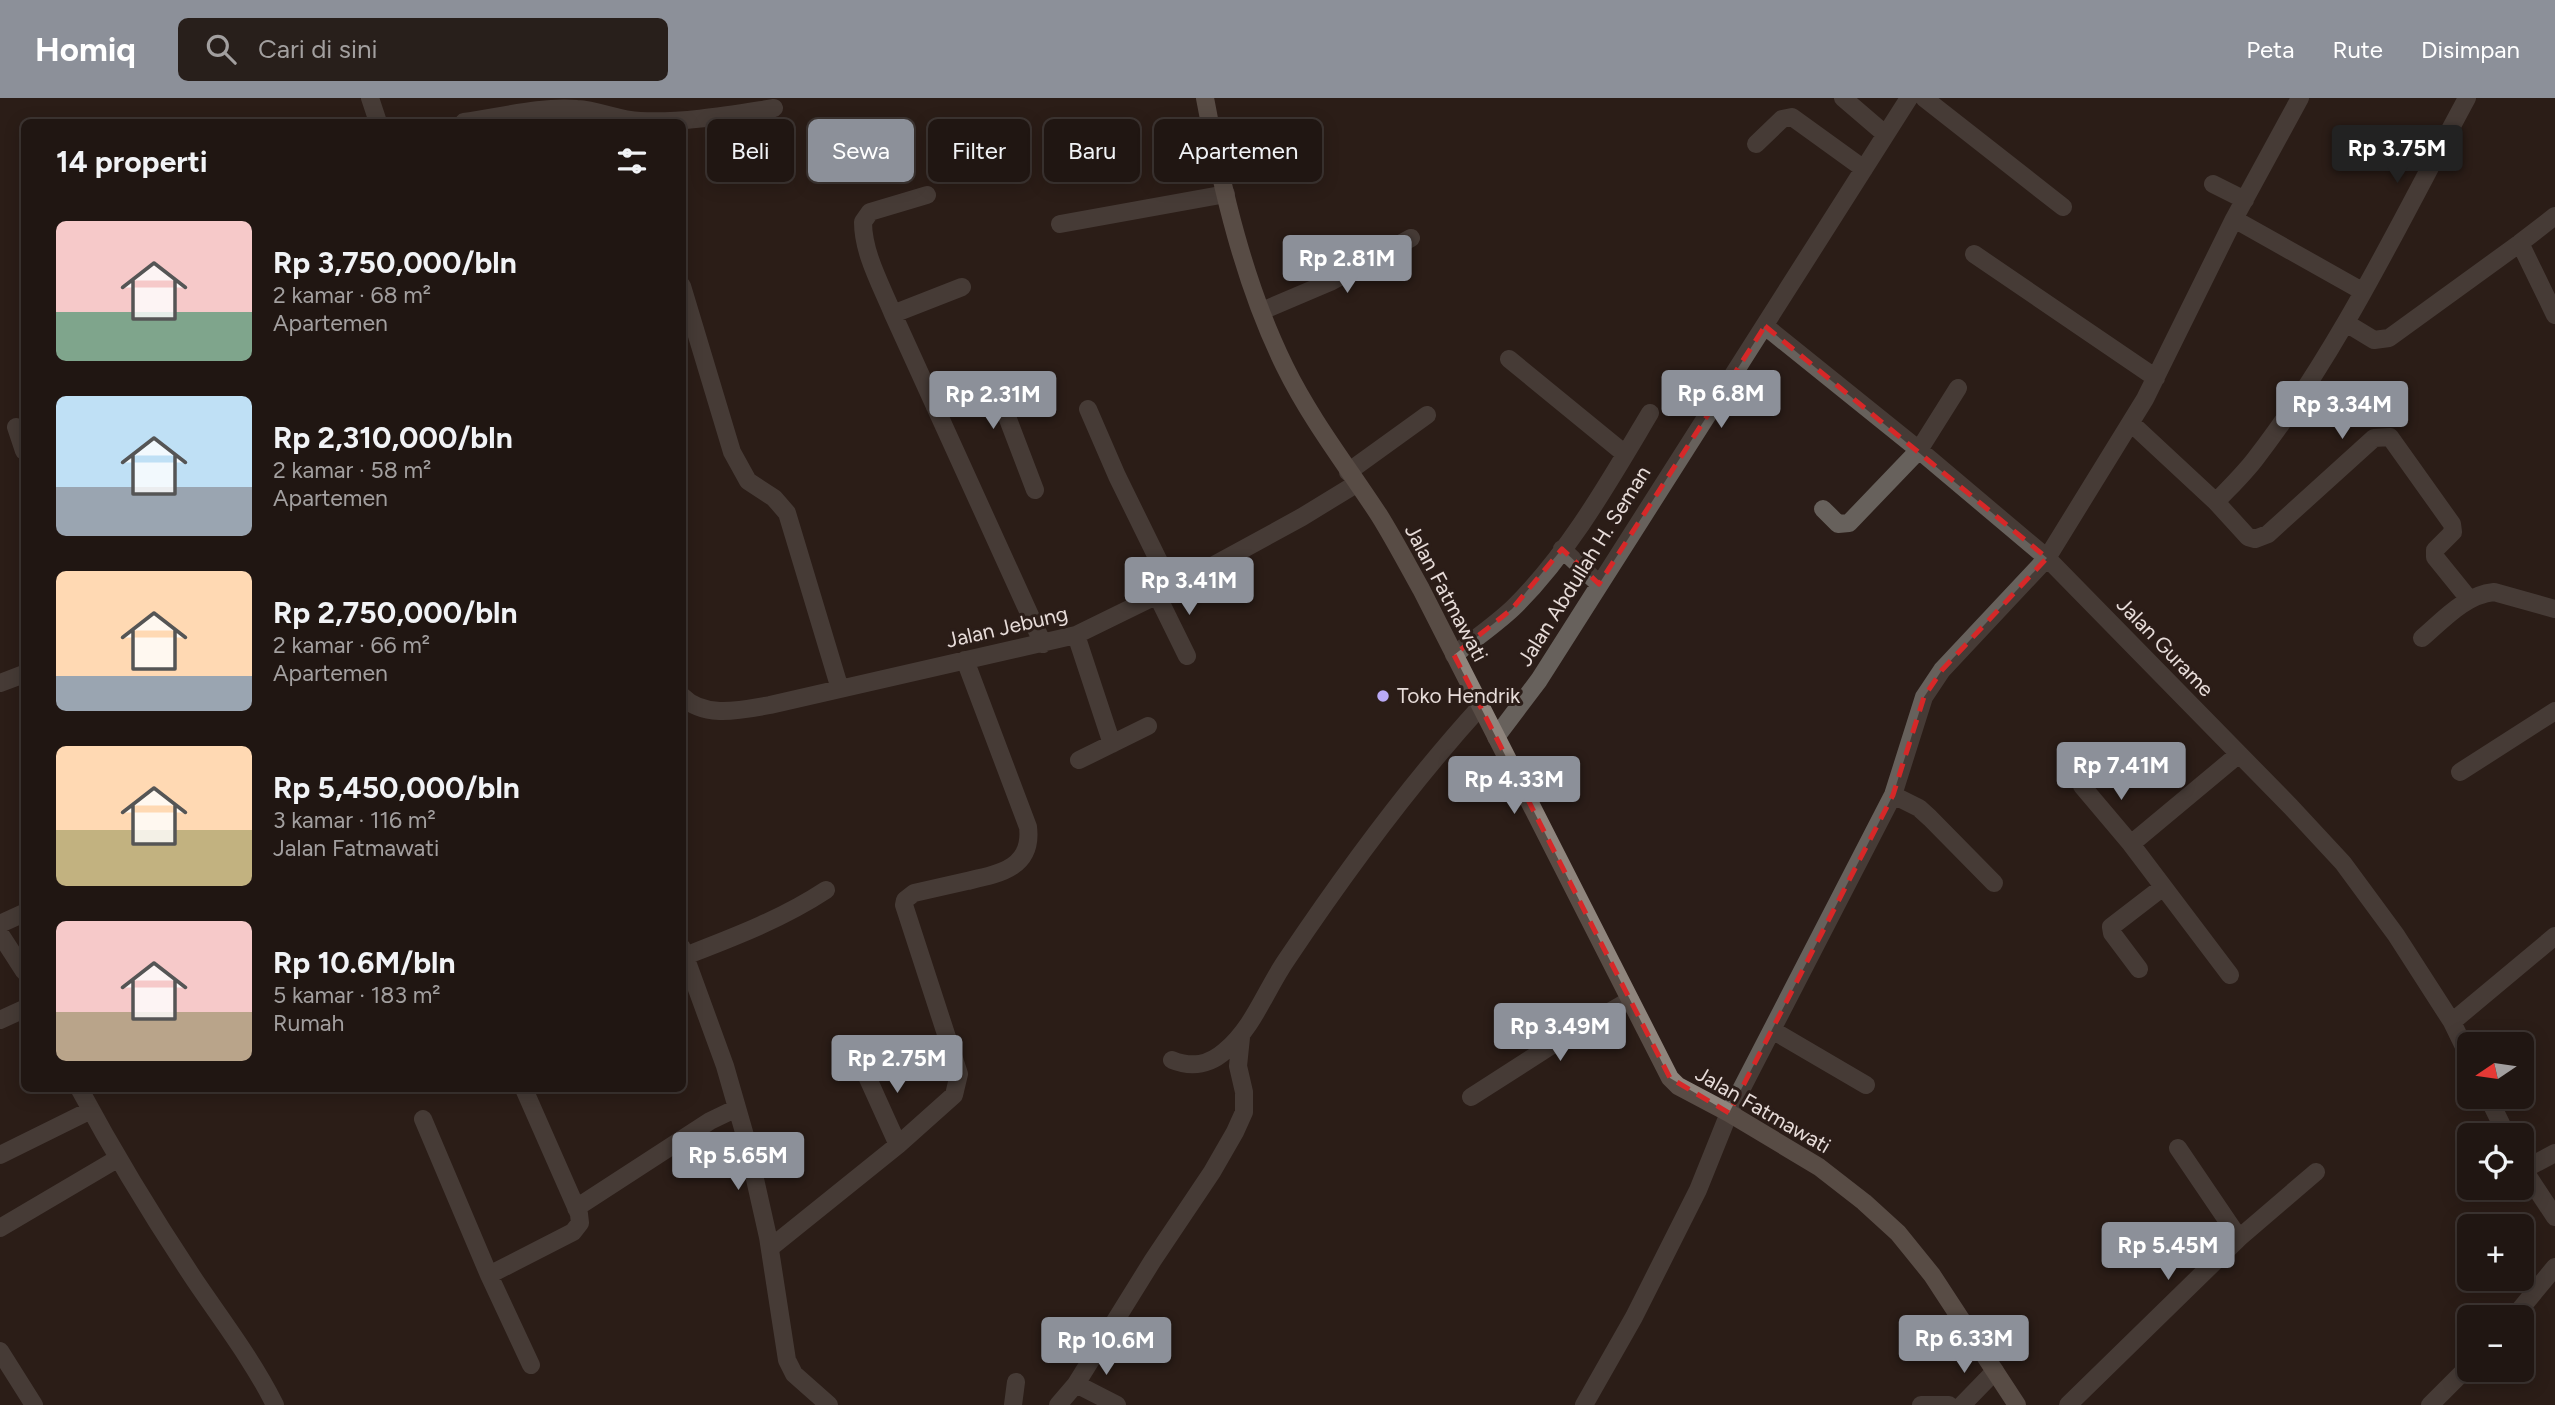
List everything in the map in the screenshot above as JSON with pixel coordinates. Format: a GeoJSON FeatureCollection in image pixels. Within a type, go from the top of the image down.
{"type":"FeatureCollection","features":[{"type":"Feature","properties":{"kind":"street"},"geometry":{"type":"LineString","coordinates":[[369,98],[377,119]]}},
{"type":"Feature","properties":{"kind":"street","name":"Jalan Fatmawati"},"geometry":{"type":"LineString","coordinates":[[1205,98],[1226,194],[1243,255],[1285,368],[1329,443],[1397,546],[1671,1078],[1678,1086],[1819,1167],[1898,1233],[1932,1275],[2017,1405]]}},
{"type":"Feature","properties":{"kind":"street"},"geometry":{"type":"LineString","coordinates":[[1843,98],[1885,134]]}},
{"type":"Feature","properties":{"kind":"street","name":"Jalan Abdullah H. Seman"},"geometry":{"type":"LineString","coordinates":[[1496,737],[1539,680],[1909,98]]}},
{"type":"Feature","properties":{"kind":"street"},"geometry":{"type":"LineString","coordinates":[[1924,98],[2063,207]]}},
{"type":"Feature","properties":{"kind":"street"},"geometry":{"type":"LineString","coordinates":[[1584,1405],[1634,1317],[1698,1190],[1729,1113],[1892,796],[1924,697],[1932,683],[2048,558],[2156,378],[2234,219],[2300,98]]}},
{"type":"Feature","properties":{"kind":"street"},"geometry":{"type":"LineString","coordinates":[[2216,502],[2272,437],[2346,323],[2467,98]]}},
{"type":"Feature","properties":{"kind":"street"},"geometry":{"type":"LineString","coordinates":[[486,119],[596,106],[618,119]]}},
{"type":"Feature","properties":{"kind":"street"},"geometry":{"type":"LineString","coordinates":[[686,120],[774,108]]}},
{"type":"Feature","properties":{"kind":"street"},"geometry":{"type":"LineString","coordinates":[[1756,144],[1782,119],[1792,117],[1864,169]]}},
{"type":"Feature","properties":{"kind":"street"},"geometry":{"type":"LineString","coordinates":[[2213,184],[2245,200]]}},
{"type":"Feature","properties":{"kind":"street"},"geometry":{"type":"LineString","coordinates":[[1060,224],[1226,194]]}},
{"type":"Feature","properties":{"kind":"street"},"geometry":{"type":"LineString","coordinates":[[927,195],[870,212],[863,222],[864,237],[875,273],[893,314],[1043,644]]}},
{"type":"Feature","properties":{"kind":"street"},"geometry":{"type":"LineString","coordinates":[[2346,323],[2374,340],[2389,338],[2555,216]]}},
{"type":"Feature","properties":{"kind":"street"},"geometry":{"type":"LineString","coordinates":[[2234,219],[2362,291]]}},
{"type":"Feature","properties":{"kind":"street"},"geometry":{"type":"LineString","coordinates":[[1262,311],[1330,282],[1411,238]]}},
{"type":"Feature","properties":{"kind":"street"},"geometry":{"type":"LineString","coordinates":[[2520,243],[2555,315]]}},
{"type":"Feature","properties":{"kind":"street"},"geometry":{"type":"LineString","coordinates":[[1973,254],[2156,378]]}},
{"type":"Feature","properties":{"kind":"street"},"geometry":{"type":"LineString","coordinates":[[893,314],[962,287]]}},
{"type":"Feature","properties":{"kind":"street"},"geometry":{"type":"LineString","coordinates":[[686,299],[732,452],[748,481],[774,498],[787,513],[840,689]]}},
{"type":"Feature","properties":{"kind":"street","name":"Jalan Gurame"},"geometry":{"type":"LineString","coordinates":[[1765,327],[2048,558],[2343,863],[2396,935],[2457,1033]]}},
{"type":"Feature","properties":{"kind":"street"},"geometry":{"type":"LineString","coordinates":[[1509,359],[1625,454]]}},
{"type":"Feature","properties":{"kind":"street"},"geometry":{"type":"LineString","coordinates":[[935,407],[984,388],[998,393],[1035,490]]}},
{"type":"Feature","properties":{"kind":"street"},"geometry":{"type":"LineString","coordinates":[[1823,509],[1838,524],[1849,523],[1919,450],[1958,388]]}},
{"type":"Feature","properties":{"kind":"street"},"geometry":{"type":"LineString","coordinates":[[1088,409],[1164,592],[1186,656]]}},
{"type":"Feature","properties":{"kind":"street"},"geometry":{"type":"LineString","coordinates":[[1454,655],[1512,609],[1547,570],[1650,413]]}},
{"type":"Feature","properties":{"kind":"street","name":"Jalan Jebung"},"geometry":{"type":"LineString","coordinates":[[686,704],[737,710],[1076,635],[1164,592],[1302,517],[1427,415]]}},
{"type":"Feature","properties":{"kind":"street"},"geometry":{"type":"LineString","coordinates":[[2131,423],[2216,502],[2248,537],[2263,537],[2374,438],[2390,437],[2452,524],[2453,532],[2435,550],[2435,557],[2469,599]]}},
{"type":"Feature","properties":{"kind":"street"},"geometry":{"type":"LineString","coordinates":[[14,427],[21,444]]}},
{"type":"Feature","properties":{"kind":"street"},"geometry":{"type":"LineString","coordinates":[[1562,549],[1599,584]]}},
{"type":"Feature","properties":{"kind":"street"},"geometry":{"type":"LineString","coordinates":[[2422,638],[2469,599],[2494,593],[2555,609]]}},
{"type":"Feature","properties":{"kind":"street"},"geometry":{"type":"LineString","coordinates":[[1076,635],[1112,744]]}},
{"type":"Feature","properties":{"kind":"street"},"geometry":{"type":"LineString","coordinates":[[770,1248],[898,1145],[954,1096],[959,1074],[904,912],[905,900],[914,893],[994,875],[1012,868],[1028,847],[1028,827],[965,660]]}},
{"type":"Feature","properties":{"kind":"street"},"geometry":{"type":"LineString","coordinates":[[0,683],[21,675]]}},
{"type":"Feature","properties":{"kind":"street"},"geometry":{"type":"LineString","coordinates":[[1172,1060],[1182,1064],[1203,1064],[1214,1060],[1241,1037],[1287,958],[1355,862],[1434,757],[1480,706]]}},
{"type":"Feature","properties":{"kind":"street"},"geometry":{"type":"LineString","coordinates":[[2460,772],[2555,710]]}},
{"type":"Feature","properties":{"kind":"street"},"geometry":{"type":"LineString","coordinates":[[1079,760],[1148,726]]}},
{"type":"Feature","properties":{"kind":"street"},"geometry":{"type":"LineString","coordinates":[[2132,844],[2239,754]]}},
{"type":"Feature","properties":{"kind":"street"},"geometry":{"type":"LineString","coordinates":[[2082,786],[2132,844],[2230,975]]}},
{"type":"Feature","properties":{"kind":"street"},"geometry":{"type":"LineString","coordinates":[[1892,796],[1919,808],[1994,883]]}},
{"type":"Feature","properties":{"kind":"street"},"geometry":{"type":"LineString","coordinates":[[2139,970],[2110,927],[2163,887]]}},
{"type":"Feature","properties":{"kind":"street"},"geometry":{"type":"LineString","coordinates":[[686,963],[803,905],[825,890]]}},
{"type":"Feature","properties":{"kind":"street"},"geometry":{"type":"LineString","coordinates":[[0,924],[21,914]]}},
{"type":"Feature","properties":{"kind":"street"},"geometry":{"type":"LineString","coordinates":[[0,934],[21,966]]}},
{"type":"Feature","properties":{"kind":"street"},"geometry":{"type":"LineString","coordinates":[[2452,1022],[2555,936]]}},
{"type":"Feature","properties":{"kind":"street"},"geometry":{"type":"LineString","coordinates":[[686,966],[737,1108],[770,1248],[787,1360],[794,1374],[828,1405]]}},
{"type":"Feature","properties":{"kind":"street"},"geometry":{"type":"LineString","coordinates":[[1471,1097],[1630,1000]]}},
{"type":"Feature","properties":{"kind":"street"},"geometry":{"type":"LineString","coordinates":[[0,1020],[21,1010]]}},
{"type":"Feature","properties":{"kind":"street"},"geometry":{"type":"LineString","coordinates":[[1772,1030],[1866,1085]]}},
{"type":"Feature","properties":{"kind":"street"},"geometry":{"type":"LineString","coordinates":[[1058,1405],[1076,1384],[1153,1260],[1212,1172],[1244,1112],[1244,1092],[1238,1066],[1241,1037]]}},
{"type":"Feature","properties":{"kind":"street"},"geometry":{"type":"LineString","coordinates":[[860,1060],[898,1145]]}},
{"type":"Feature","properties":{"kind":"street"},"geometry":{"type":"LineString","coordinates":[[81,1092],[117,1159],[258,1371],[275,1405]]}},
{"type":"Feature","properties":{"kind":"street"},"geometry":{"type":"LineString","coordinates":[[489,1275],[573,1231],[580,1223],[525,1092]]}},
{"type":"Feature","properties":{"kind":"street"},"geometry":{"type":"LineString","coordinates":[[576,1208],[710,1121],[737,1108]]}},
{"type":"Feature","properties":{"kind":"street"},"geometry":{"type":"LineString","coordinates":[[0,1156],[91,1110]]}},
{"type":"Feature","properties":{"kind":"street"},"geometry":{"type":"LineString","coordinates":[[423,1119],[489,1275],[531,1364]]}},
{"type":"Feature","properties":{"kind":"street"},"geometry":{"type":"LineString","coordinates":[[2178,1148],[2228,1226],[2239,1238]]}},
{"type":"Feature","properties":{"kind":"street"},"geometry":{"type":"LineString","coordinates":[[2534,1163],[2555,1153]]}},
{"type":"Feature","properties":{"kind":"street"},"geometry":{"type":"LineString","coordinates":[[0,1228],[117,1159]]}},
{"type":"Feature","properties":{"kind":"street"},"geometry":{"type":"LineString","coordinates":[[2068,1405],[2239,1238],[2316,1172]]}},
{"type":"Feature","properties":{"kind":"street"},"geometry":{"type":"LineString","coordinates":[[2534,1186],[2555,1217]]}},
{"type":"Feature","properties":{"kind":"street"},"geometry":{"type":"LineString","coordinates":[[2524,1305],[2555,1267]]}},
{"type":"Feature","properties":{"kind":"street"},"geometry":{"type":"LineString","coordinates":[[0,1351],[34,1405]]}},
{"type":"Feature","properties":{"kind":"street"},"geometry":{"type":"LineString","coordinates":[[1962,1405],[1995,1371]]}},
{"type":"Feature","properties":{"kind":"street"},"geometry":{"type":"LineString","coordinates":[[2430,1405],[2457,1378]]}},
{"type":"Feature","properties":{"kind":"street"},"geometry":{"type":"LineString","coordinates":[[1013,1405],[1016,1382]]}},
{"type":"Feature","properties":{"kind":"street"},"geometry":{"type":"LineString","coordinates":[[1076,1384],[1117,1405]]}},
{"type":"Feature","properties":{"kind":"street"},"geometry":{"type":"LineString","coordinates":[[1921,1405],[1949,1405]]}},
{"type":"Feature","properties":{"kind":"highlighted area"},"geometry":{"type":"Polygon","coordinates":[[[1765,326],[2047,558],[1942,670],[1924,697],[1893,795],[1729,1113],[1670,1078],[1454,655],[1512,609],[1562,549],[1599,584],[1765,326]]]}},
{"type":"Feature","properties":{"kind":"place","name":"Toko Hendrik"},"geometry":{"type":"Point","coordinates":[1383,696]}}]}
